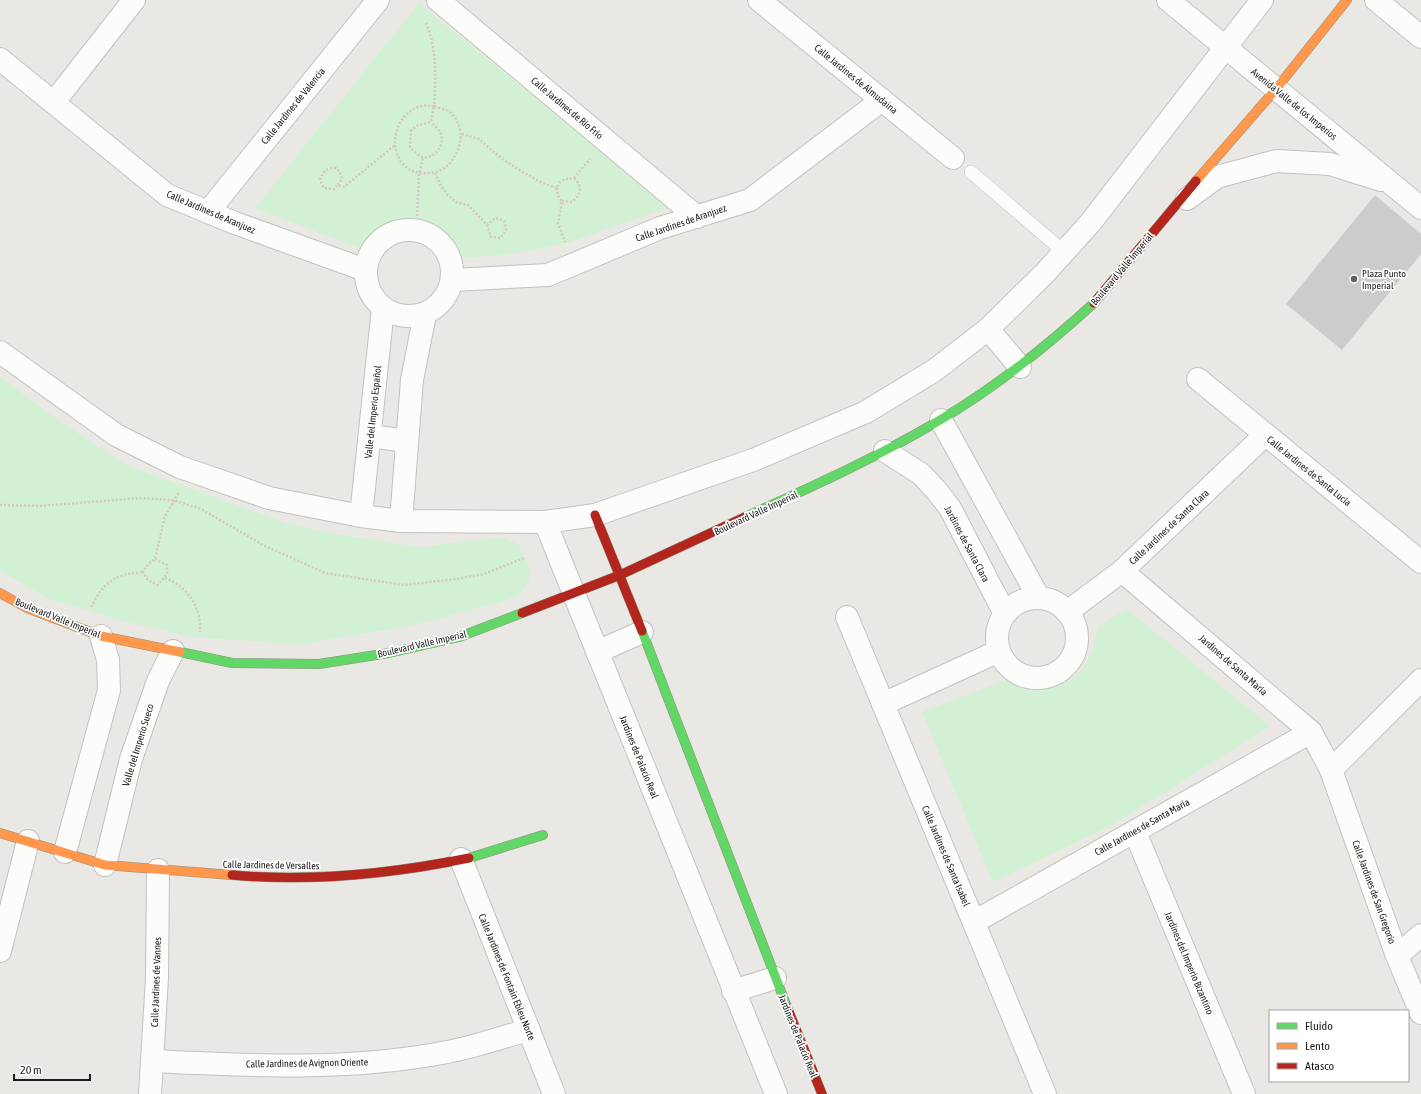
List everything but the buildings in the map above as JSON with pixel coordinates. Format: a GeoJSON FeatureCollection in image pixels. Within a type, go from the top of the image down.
{"type":"FeatureCollection","features":[{"type":"Feature","properties":{"kind":"street"},"geometry":{"type":"LineString","coordinates":[[54,102],[134,0]]}},
{"type":"Feature","properties":{"kind":"street","name":"Calle Jardines de Valencia"},"geometry":{"type":"LineString","coordinates":[[208,212],[378,0]]}},
{"type":"Feature","properties":{"kind":"street","name":"Calle Jardines de Río Frío"},"geometry":{"type":"LineString","coordinates":[[438,0],[696,216]]}},
{"type":"Feature","properties":{"kind":"street","name":"Calle Jardines de Almudaina"},"geometry":{"type":"LineString","coordinates":[[759,0],[953,158]]}},
{"type":"Feature","properties":{"kind":"street","name":"Avenida Valle de los Imperios"},"geometry":{"type":"LineString","coordinates":[[1168,0],[1421,208]]}},
{"type":"Feature","properties":{"kind":"street"},"geometry":{"type":"LineString","coordinates":[[0,352],[116,435],[180,467],[269,498],[361,516],[401,522],[545,522],[595,515],[753,460],[866,412],[935,370],[988,329],[1045,273],[1091,222],[1262,0]]}},
{"type":"Feature","properties":{"kind":"street","name":"Boulevard Valle Imperial"},"geometry":{"type":"LineString","coordinates":[[0,593],[27,608],[100,636],[232,663],[319,664],[389,653],[458,637],[620,575],[822,482],[885,451],[941,420],[1020,367],[1053,341],[1096,301],[1276,89],[1347,0]]}},
{"type":"Feature","properties":{"kind":"street"},"geometry":{"type":"LineString","coordinates":[[1376,0],[1421,37]]}},
{"type":"Feature","properties":{"kind":"street","name":"Calle Jardines de Aranjuez"},"geometry":{"type":"LineString","coordinates":[[0,59],[167,195],[208,212],[365,270]]}},
{"type":"Feature","properties":{"kind":"street","name":"Calle Jardines de Aranjuez"},"geometry":{"type":"LineString","coordinates":[[453,280],[548,275],[660,228],[750,200],[882,100]]}},
{"type":"Feature","properties":{"kind":"street"},"geometry":{"type":"LineString","coordinates":[[1172,211],[1217,177],[1276,161],[1330,164],[1393,184]]}},
{"type":"Feature","properties":{"kind":"street"},"geometry":{"type":"LineString","coordinates":[[414,229],[436,238],[450,256],[453,280],[444,301],[425,314],[404,316],[383,308],[370,291],[365,270],[373,248],[391,233],[414,229]]}},
{"type":"Feature","properties":{"kind":"street","name":"Valle del Imperio Español"},"geometry":{"type":"LineString","coordinates":[[361,516],[383,308]]}},
{"type":"Feature","properties":{"kind":"street"},"geometry":{"type":"LineString","coordinates":[[401,522],[412,380],[425,314]]}},
{"type":"Feature","properties":{"kind":"street"},"geometry":{"type":"LineString","coordinates":[[988,329],[1020,367]]}},
{"type":"Feature","properties":{"kind":"street","name":"Calle Jardines de Santa Lucía"},"geometry":{"type":"LineString","coordinates":[[1198,379],[1421,562]]}},
{"type":"Feature","properties":{"kind":"street"},"geometry":{"type":"LineString","coordinates":[[941,420],[1040,598]]}},
{"type":"Feature","properties":{"kind":"street","name":"Calle Jardines de Santa Clara"},"geometry":{"type":"LineString","coordinates":[[1067,612],[1122,571],[1265,435]]}},
{"type":"Feature","properties":{"kind":"street"},"geometry":{"type":"LineString","coordinates":[[370,436],[408,441]]}},
{"type":"Feature","properties":{"kind":"street","name":"Jardines de Santa Clara"},"geometry":{"type":"LineString","coordinates":[[885,451],[921,474],[950,508],[1005,614]]}},
{"type":"Feature","properties":{"kind":"street"},"geometry":{"type":"LineString","coordinates":[[950,508],[980,490]]}},
{"type":"Feature","properties":{"kind":"street","name":"Jardines de Palacio Real"},"geometry":{"type":"LineString","coordinates":[[595,515],[620,575],[775,978],[822,1094]]}},
{"type":"Feature","properties":{"kind":"street","name":"Jardines de Palacio Real"},"geometry":{"type":"LineString","coordinates":[[545,522],[733,991],[776,1094]]}},
{"type":"Feature","properties":{"kind":"street","name":"Jardines de Santa María"},"geometry":{"type":"LineString","coordinates":[[1122,571],[1311,732],[1331,770]]}},
{"type":"Feature","properties":{"kind":"street"},"geometry":{"type":"LineString","coordinates":[[1040,598],[1055,602],[1067,612],[1076,627],[1076,645],[1070,661],[1057,673],[1040,678],[1023,675],[1008,665],[999,650],[997,638],[999,625],[1005,614],[1014,605],[1026,599],[1040,598]]}},
{"type":"Feature","properties":{"kind":"street","name":"Calle Jardines de Santa Isabel"},"geometry":{"type":"LineString","coordinates":[[847,617],[1045,1094]]}},
{"type":"Feature","properties":{"kind":"street"},"geometry":{"type":"LineString","coordinates":[[597,652],[642,632]]}},
{"type":"Feature","properties":{"kind":"street"},"geometry":{"type":"LineString","coordinates":[[65,852],[109,690],[108,660],[100,636]]}},
{"type":"Feature","properties":{"kind":"street"},"geometry":{"type":"LineString","coordinates":[[883,704],[999,650]]}},
{"type":"Feature","properties":{"kind":"street","name":"Valle del Imperio Sueco"},"geometry":{"type":"LineString","coordinates":[[106,865],[131,759],[158,680],[173,651]]}},
{"type":"Feature","properties":{"kind":"street"},"geometry":{"type":"LineString","coordinates":[[1331,770],[1421,680]]}},
{"type":"Feature","properties":{"kind":"street","name":"Calle Jardines de Santa María"},"geometry":{"type":"LineString","coordinates":[[974,922],[1311,732]]}},
{"type":"Feature","properties":{"kind":"street","name":"Calle Jardines de San Gregorio"},"geometry":{"type":"LineString","coordinates":[[1331,770],[1397,956],[1421,1013]]}},
{"type":"Feature","properties":{"kind":"street","name":"Jardines del Imperio Bizantino"},"geometry":{"type":"LineString","coordinates":[[1135,832],[1244,1094]]}},
{"type":"Feature","properties":{"kind":"street","name":"Calle Jardines de Versalles"},"geometry":{"type":"LineString","coordinates":[[0,833],[106,865],[253,877],[346,876],[421,868],[461,859],[542,835]]}},
{"type":"Feature","properties":{"kind":"street"},"geometry":{"type":"LineString","coordinates":[[0,950],[28,841]]}},
{"type":"Feature","properties":{"kind":"street","name":"Calle Jardines de Fontain Ebleu Norte"},"geometry":{"type":"LineString","coordinates":[[461,859],[554,1094]]}},
{"type":"Feature","properties":{"kind":"street","name":"Calle Jardines de Vannes"},"geometry":{"type":"LineString","coordinates":[[150,1094],[154,1061],[158,870]]}},
{"type":"Feature","properties":{"kind":"street"},"geometry":{"type":"LineString","coordinates":[[1397,956],[1421,935]]}},
{"type":"Feature","properties":{"kind":"street"},"geometry":{"type":"LineString","coordinates":[[733,991],[775,978]]}},
{"type":"Feature","properties":{"kind":"street","name":"Calle Jardines de Avignon Oriente"},"geometry":{"type":"LineString","coordinates":[[154,1061],[304,1066],[372,1062],[447,1052],[529,1030]]}},
{"type":"Feature","properties":{"kind":"lane"},"geometry":{"type":"LineString","coordinates":[[970,172],[1064,252]]}},
{"type":"Feature","properties":{"kind":"path"},"geometry":{"type":"LineString","coordinates":[[425,20],[430,32],[436,77],[434,106],[431,122]]}},
{"type":"Feature","properties":{"kind":"path"},"geometry":{"type":"LineString","coordinates":[[422,106],[434,106],[449,112],[457,122],[462,134],[460,145],[454,156],[444,170],[435,173],[418,175],[404,166],[394,145],[398,126],[407,114],[422,106]]}},
{"type":"Feature","properties":{"kind":"path"},"geometry":{"type":"LineString","coordinates":[[431,122],[441,134],[442,143],[439,151],[431,156],[423,157],[410,147],[411,131],[416,126],[431,122]]}},
{"type":"Feature","properties":{"kind":"path"},"geometry":{"type":"LineString","coordinates":[[462,134],[479,139],[501,158],[524,173],[545,184],[557,188]]}},
{"type":"Feature","properties":{"kind":"path"},"geometry":{"type":"LineString","coordinates":[[338,185],[342,179],[340,172],[336,168],[328,168],[322,173],[320,180],[324,188],[334,188],[338,185],[344,187],[394,145]]}},
{"type":"Feature","properties":{"kind":"path"},"geometry":{"type":"LineString","coordinates":[[574,178],[579,183],[581,190],[578,197],[572,202],[562,201],[558,196],[557,188],[559,182],[565,179],[574,178],[592,156]]}},
{"type":"Feature","properties":{"kind":"path"},"geometry":{"type":"LineString","coordinates":[[417,216],[418,175],[423,157]]}},
{"type":"Feature","properties":{"kind":"path"},"geometry":{"type":"LineString","coordinates":[[435,173],[441,186],[448,195],[456,202],[468,205],[487,225],[491,237],[501,238],[506,230],[504,221],[495,218],[487,225]]}},
{"type":"Feature","properties":{"kind":"path"},"geometry":{"type":"LineString","coordinates":[[562,201],[558,222],[565,242]]}},
{"type":"Feature","properties":{"kind":"path"},"geometry":{"type":"LineString","coordinates":[[143,572],[148,564],[155,559],[165,516],[173,500],[183,487]]}},
{"type":"Feature","properties":{"kind":"path"},"geometry":{"type":"LineString","coordinates":[[0,505],[40,506],[140,498],[173,500],[201,509],[263,545],[325,573],[403,585],[456,580],[484,574],[524,558]]}},
{"type":"Feature","properties":{"kind":"path"},"geometry":{"type":"LineString","coordinates":[[143,572],[148,580],[158,585],[165,578],[168,574],[167,565],[155,559]]}},
{"type":"Feature","properties":{"kind":"path"},"geometry":{"type":"LineString","coordinates":[[89,610],[100,590],[111,581],[127,573],[143,572]]}},
{"type":"Feature","properties":{"kind":"path"},"geometry":{"type":"LineString","coordinates":[[165,578],[186,590],[194,604],[201,621],[199,638]]}},
{"type":"Feature","properties":{"kind":"green space"},"geometry":{"type":"Polygon","coordinates":[[[419,3],[669,207],[565,244],[504,255],[459,258],[445,234],[429,223],[411,221],[393,224],[374,234],[360,248],[255,208],[419,3]]]}},
{"type":"Feature","properties":{"kind":"green space"},"geometry":{"type":"Polygon","coordinates":[[[0,377],[58,420],[126,465],[286,523],[333,534],[419,547],[503,538],[518,544],[531,571],[528,582],[520,595],[497,603],[413,625],[303,644],[199,638],[127,622],[50,599],[0,571],[0,377]]]}},
{"type":"Feature","properties":{"kind":"green space"},"geometry":{"type":"Polygon","coordinates":[[[1127,609],[1270,726],[1114,824],[993,882],[922,712],[1006,680],[1016,686],[1032,689],[1049,688],[1065,683],[1078,674],[1087,662],[1099,626],[1127,609]]]}},
{"type":"Feature","properties":{"kind":"traffic: fast"},"geometry":{"type":"LineString","coordinates":[[745,517],[868,459],[917,434],[940,420],[981,394],[1020,366],[1094,303]]}},
{"type":"Feature","properties":{"kind":"traffic: fast"},"geometry":{"type":"LineString","coordinates":[[180,652],[232,663],[319,664],[389,653],[459,637],[522,613]]}},
{"type":"Feature","properties":{"kind":"traffic: fast"},"geometry":{"type":"LineString","coordinates":[[642,631],[787,1007]]}},
{"type":"Feature","properties":{"kind":"traffic: fast"},"geometry":{"type":"LineString","coordinates":[[469,858],[543,835]]}},
{"type":"Feature","properties":{"kind":"traffic: slow"},"geometry":{"type":"LineString","coordinates":[[1196,181],[1276,89],[1347,0]]}},
{"type":"Feature","properties":{"kind":"traffic: slow"},"geometry":{"type":"LineString","coordinates":[[0,593],[27,608],[101,636],[180,652]]}},
{"type":"Feature","properties":{"kind":"traffic: slow"},"geometry":{"type":"LineString","coordinates":[[0,833],[105,865],[232,875]]}},
{"type":"Feature","properties":{"kind":"traffic: jam"},"geometry":{"type":"LineString","coordinates":[[1094,303],[1196,181]]}},
{"type":"Feature","properties":{"kind":"traffic: jam"},"geometry":{"type":"LineString","coordinates":[[595,515],[642,631]]}},
{"type":"Feature","properties":{"kind":"traffic: jam"},"geometry":{"type":"LineString","coordinates":[[522,613],[620,575],[745,517]]}},
{"type":"Feature","properties":{"kind":"traffic: jam"},"geometry":{"type":"LineString","coordinates":[[232,875],[291,878],[351,875],[440,864],[469,858]]}},
{"type":"Feature","properties":{"kind":"traffic: jam"},"geometry":{"type":"LineString","coordinates":[[787,1007],[822,1094]]}},
{"type":"Feature","properties":{"kind":"place","name":"Plaza Punto Imperial"},"geometry":{"type":"Point","coordinates":[1354,279]}}]}
